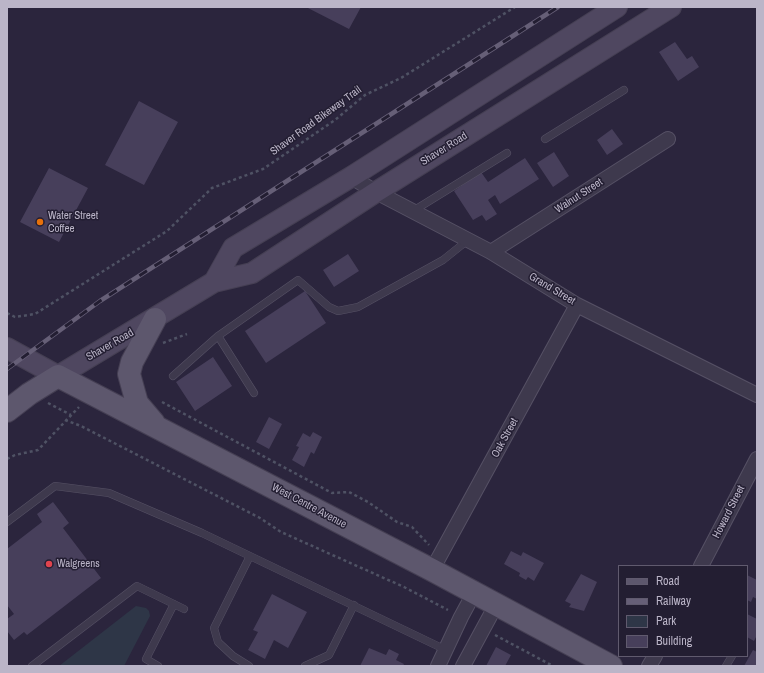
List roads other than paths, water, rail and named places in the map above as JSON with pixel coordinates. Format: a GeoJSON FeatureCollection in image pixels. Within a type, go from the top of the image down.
{"type":"FeatureCollection","features":[{"type":"Feature","properties":{"kind":"main road","name":"Shaver Road"},"geometry":{"type":"LineString","coordinates":[[214,282],[233,248],[351,177],[617,7]]}},
{"type":"Feature","properties":{"kind":"main road","name":"Shaver Road"},"geometry":{"type":"LineString","coordinates":[[7,411],[28,394],[155,319],[214,282],[252,273],[376,192],[671,7]]}},
{"type":"Feature","properties":{"kind":"main road"},"geometry":{"type":"LineString","coordinates":[[155,319],[132,362],[129,374],[137,403],[142,412],[157,427]]}},
{"type":"Feature","properties":{"kind":"main road","name":"West Centre Avenue"},"geometry":{"type":"LineString","coordinates":[[7,348],[157,427],[437,562],[474,593],[610,666]]}},
{"type":"Feature","properties":{"kind":"street","name":"Walnut Street"},"geometry":{"type":"LineString","coordinates":[[491,252],[668,139]]}},
{"type":"Feature","properties":{"kind":"street","name":"Grand Street"},"geometry":{"type":"LineString","coordinates":[[351,177],[413,212],[491,252],[577,305],[757,395]]}},
{"type":"Feature","properties":{"kind":"street","name":"Oak Street"},"geometry":{"type":"LineString","coordinates":[[437,562],[577,305]]}},
{"type":"Feature","properties":{"kind":"street","name":"Howard Street"},"geometry":{"type":"LineString","coordinates":[[702,565],[757,459]]}},
{"type":"Feature","properties":{"kind":"street"},"geometry":{"type":"LineString","coordinates":[[438,666],[474,593]]}},
{"type":"Feature","properties":{"kind":"street"},"geometry":{"type":"LineString","coordinates":[[463,666],[496,605]]}},
{"type":"Feature","properties":{"kind":"street"},"geometry":{"type":"LineString","coordinates":[[649,666],[654,657]]}},
{"type":"Feature","properties":{"kind":"lane"},"geometry":{"type":"LineString","coordinates":[[545,139],[624,90]]}},
{"type":"Feature","properties":{"kind":"lane"},"geometry":{"type":"LineString","coordinates":[[413,212],[507,153]]}},
{"type":"Feature","properties":{"kind":"lane"},"geometry":{"type":"LineString","coordinates":[[173,376],[218,336],[298,280],[338,311],[358,307],[443,260],[468,240]]}},
{"type":"Feature","properties":{"kind":"lane"},"geometry":{"type":"LineString","coordinates":[[218,336],[254,394]]}},
{"type":"Feature","properties":{"kind":"lane"},"geometry":{"type":"LineString","coordinates":[[7,522],[55,486],[109,493],[250,556],[446,650]]}},
{"type":"Feature","properties":{"kind":"lane"},"geometry":{"type":"LineString","coordinates":[[249,666],[233,656],[218,642],[214,628],[250,556]]}},
{"type":"Feature","properties":{"kind":"lane"},"geometry":{"type":"LineString","coordinates":[[32,666],[137,586],[184,609]]}},
{"type":"Feature","properties":{"kind":"lane"},"geometry":{"type":"LineString","coordinates":[[158,666],[146,659],[174,604]]}},
{"type":"Feature","properties":{"kind":"lane"},"geometry":{"type":"LineString","coordinates":[[305,666],[329,655],[354,606]]}},
{"type":"Feature","properties":{"kind":"lane"},"geometry":{"type":"LineString","coordinates":[[726,666],[731,657]]}},
{"type":"Feature","properties":{"kind":"railway"},"geometry":{"type":"LineString","coordinates":[[7,369],[100,301],[558,7]]}},
{"type":"Feature","properties":{"kind":"place","name":"Water Street Coffee"},"geometry":{"type":"Point","coordinates":[40,222]}},
{"type":"Feature","properties":{"kind":"place","name":"Walgreens"},"geometry":{"type":"Point","coordinates":[49,564]}}]}
